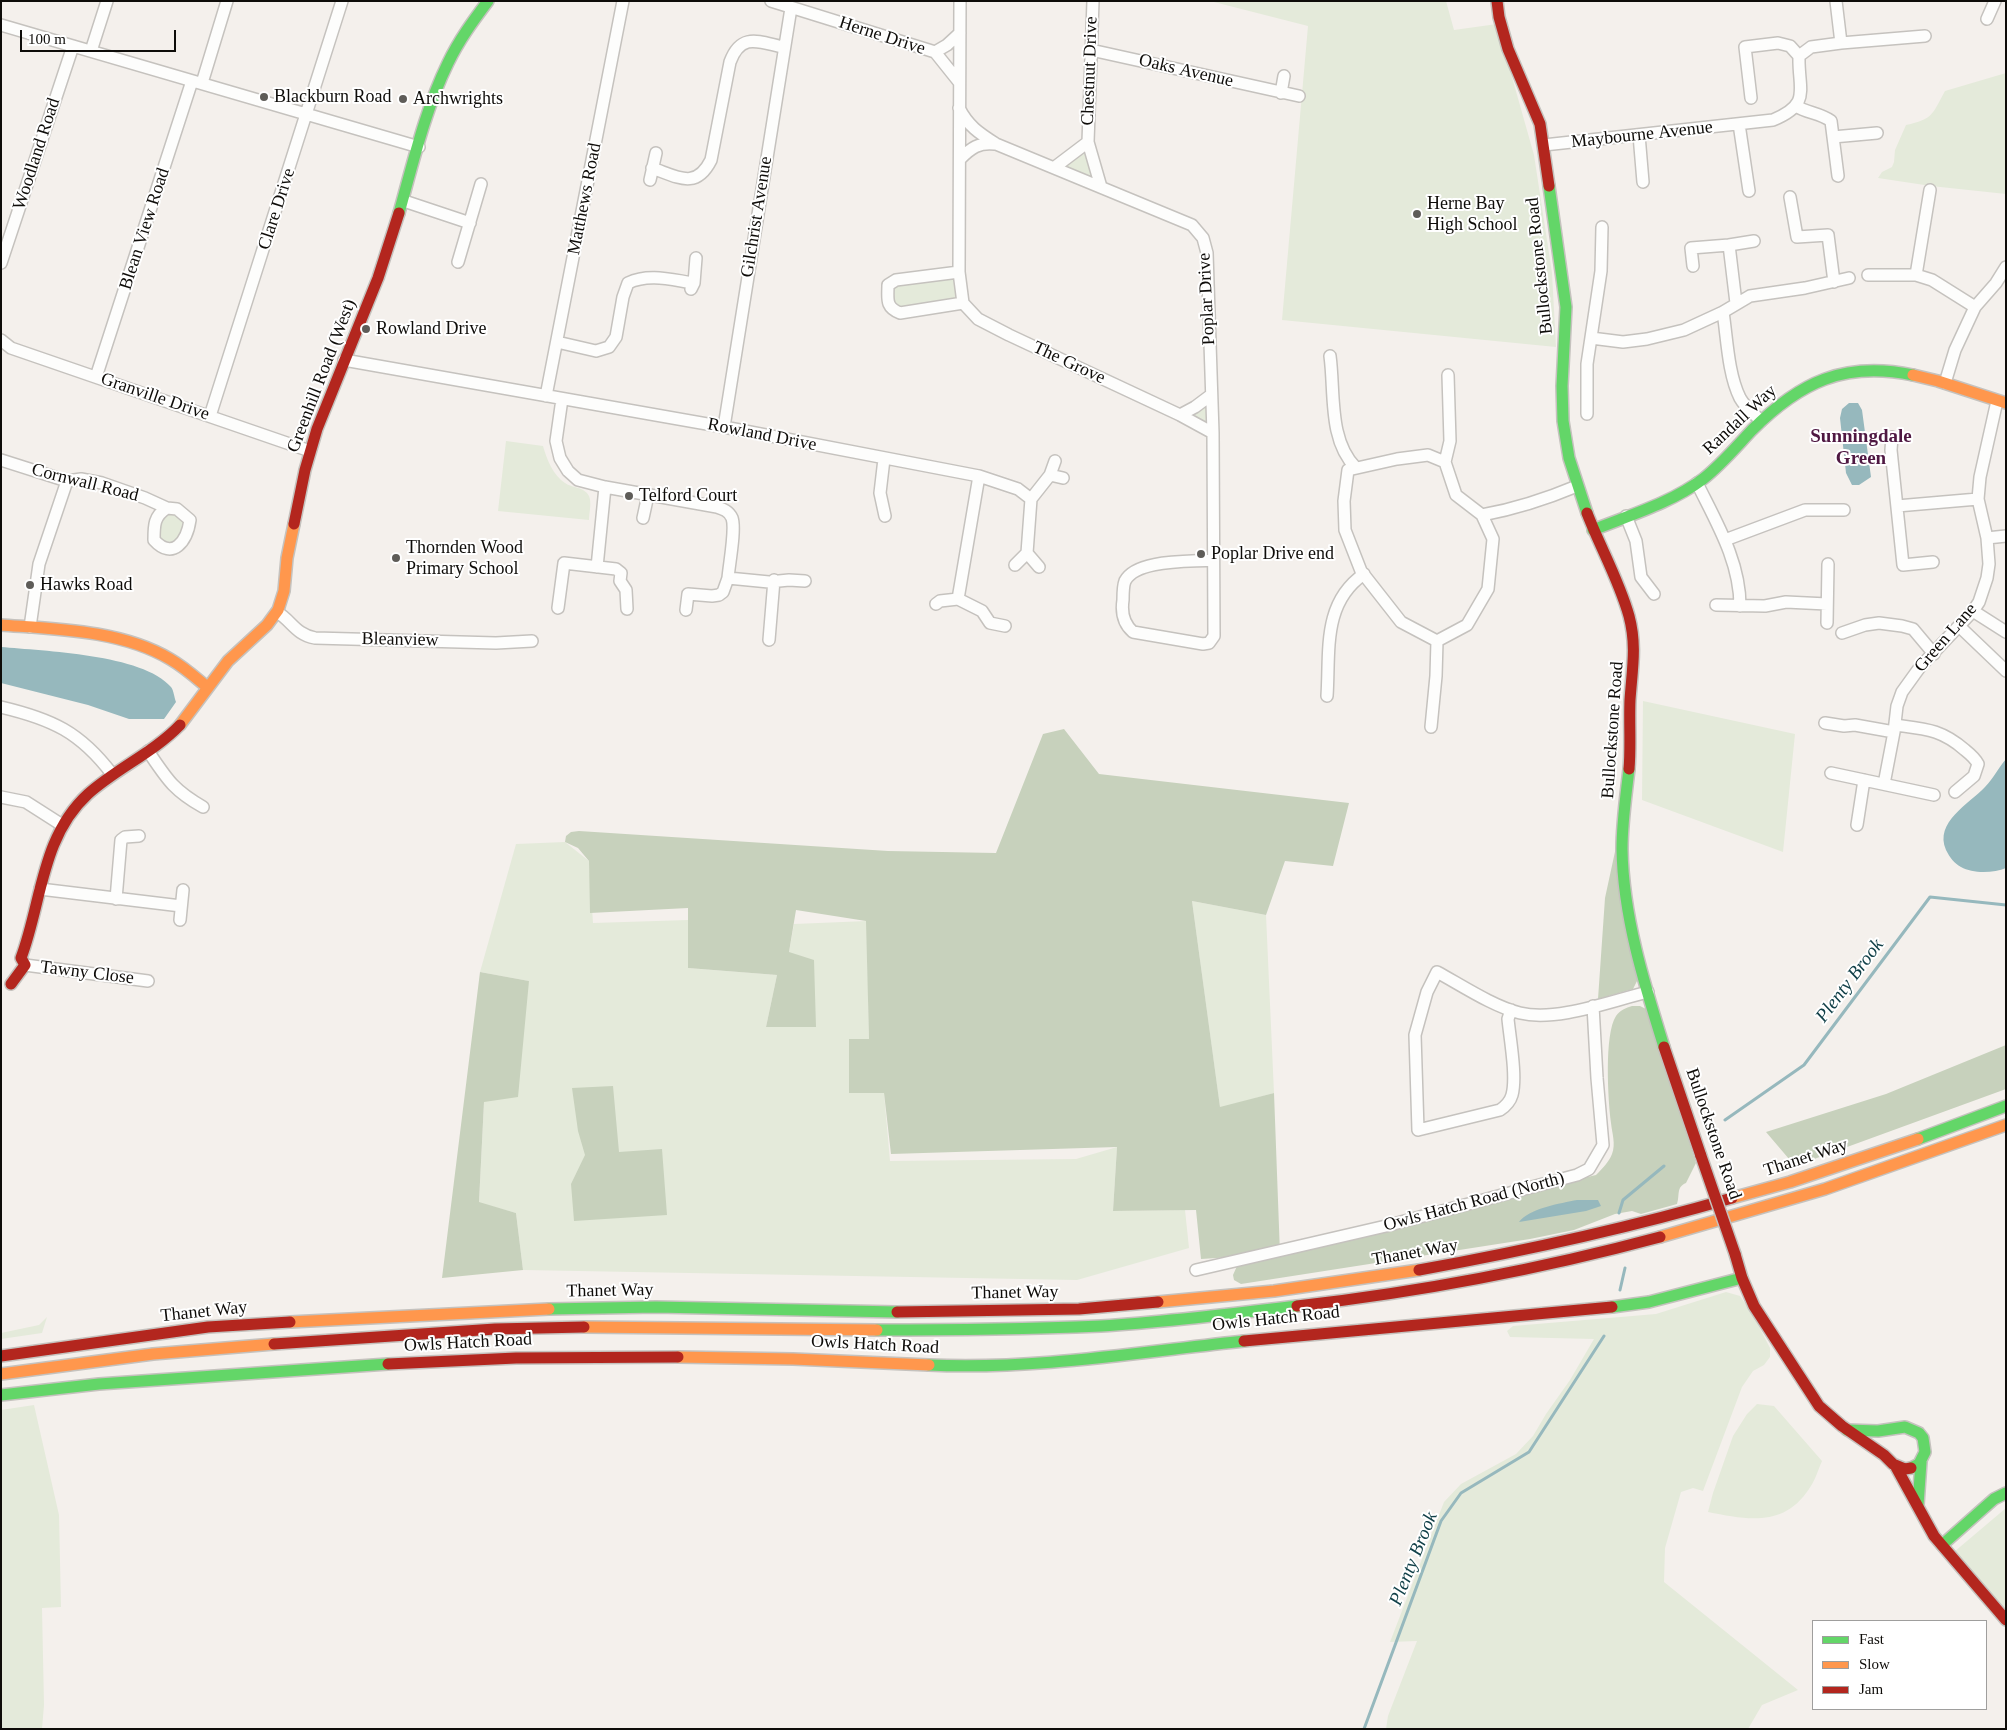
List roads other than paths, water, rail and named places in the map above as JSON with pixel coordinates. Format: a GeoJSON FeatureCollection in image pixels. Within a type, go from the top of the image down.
{"type":"FeatureCollection","features":[{"type":"Feature","properties":{"kind":"main road","name":"Greenhill Road (West)"},"geometry":{"type":"LineString","coordinates":[[24,965],[22,958],[50,852],[62,825],[88,793],[177,728],[227,662],[261,633],[277,612],[283,596],[287,556],[292,542],[297,505],[310,451],[344,360],[379,278],[436,92],[453,51],[467,28],[488,1]]}},
{"type":"Feature","properties":{"kind":"main road","name":"Bullockstone Road"},"geometry":{"type":"LineString","coordinates":[[1497,1],[1499,17],[1508,49],[1540,124],[1544,145],[1566,307],[1567,328],[1562,378],[1562,413],[1577,486],[1629,616],[1636,656],[1630,701],[1631,741],[1623,828],[1623,863],[1627,902],[1648,992],[1742,1278],[1754,1306],[1820,1406],[1832,1419],[1887,1457],[1896,1467],[1928,1526],[2006,1620]]}},
{"type":"Feature","properties":{"kind":"main road","name":"Randall Way"},"geometry":{"type":"LineString","coordinates":[[1593,530],[1670,498],[1697,483],[1726,457],[1761,421],[1803,388],[1832,376],[1852,371],[1913,374],[2001,402]]}},
{"type":"Feature","properties":{"kind":"main road"},"geometry":{"type":"LineString","coordinates":[[1,625],[89,635],[149,649],[180,666],[208,687]]}},
{"type":"Feature","properties":{"kind":"main road"},"geometry":{"type":"LineString","coordinates":[[11,984],[24,965]]}},
{"type":"Feature","properties":{"kind":"main road","name":"Thanet Way"},"geometry":{"type":"LineString","coordinates":[[1,1356],[208,1327],[519,1310],[656,1307],[895,1312],[1079,1309],[1274,1291],[1378,1277],[1514,1253],[1670,1216],[1790,1182],[1920,1138],[2006,1106]]}},
{"type":"Feature","properties":{"kind":"main road","name":"Thanet Way"},"geometry":{"type":"LineString","coordinates":[[1,1374],[201,1349],[523,1328],[660,1326],[937,1330],[1008,1329],[1179,1320],[1277,1309],[1380,1295],[1517,1271],[1676,1234],[1796,1199],[1928,1155],[2006,1125]]}},
{"type":"Feature","properties":{"kind":"main road","name":"Owls Hatch Road"},"geometry":{"type":"LineString","coordinates":[[1,1395],[99,1384],[506,1358],[659,1356],[793,1359],[947,1366],[1053,1362],[1235,1340],[1593,1310],[1649,1302],[1742,1278]]}},
{"type":"Feature","properties":{"kind":"main road"},"geometry":{"type":"LineString","coordinates":[[1887,1457],[1885,1451],[1888,1437],[1898,1428]]}},
{"type":"Feature","properties":{"kind":"main road"},"geometry":{"type":"LineString","coordinates":[[1847,1430],[1867,1432],[1912,1428],[1922,1436],[1926,1450],[1921,1462],[1918,1506]]}},
{"type":"Feature","properties":{"kind":"main road"},"geometry":{"type":"LineString","coordinates":[[1896,1467],[1909,1468],[1921,1462]]}},
{"type":"Feature","properties":{"kind":"main road"},"geometry":{"type":"LineString","coordinates":[[1942,1545],[1994,1499],[2006,1493]]}},
{"type":"Feature","properties":{"kind":"street"},"geometry":{"type":"LineString","coordinates":[[91,51],[107,1]]}},
{"type":"Feature","properties":{"kind":"street","name":"Blean View Road"},"geometry":{"type":"LineString","coordinates":[[96,377],[226,1]]}},
{"type":"Feature","properties":{"kind":"street","name":"Clare Drive"},"geometry":{"type":"LineString","coordinates":[[210,416],[342,1]]}},
{"type":"Feature","properties":{"kind":"street","name":"Matthews Road"},"geometry":{"type":"LineString","coordinates":[[546,396],[623,1]]}},
{"type":"Feature","properties":{"kind":"street","name":"Herne Drive"},"geometry":{"type":"LineString","coordinates":[[771,1],[935,52],[948,66],[958,82]]}},
{"type":"Feature","properties":{"kind":"street"},"geometry":{"type":"LineString","coordinates":[[959,272],[896,280],[888,285],[888,303],[892,310],[900,313],[963,303],[959,272],[960,159],[958,82],[960,1]]}},
{"type":"Feature","properties":{"kind":"street","name":"Chestnut Drive"},"geometry":{"type":"LineString","coordinates":[[1093,1],[1088,142],[1100,187]]}},
{"type":"Feature","properties":{"kind":"street"},"geometry":{"type":"LineString","coordinates":[[1836,1],[1841,43]]}},
{"type":"Feature","properties":{"kind":"street"},"geometry":{"type":"LineString","coordinates":[[1987,19],[1995,1]]}},
{"type":"Feature","properties":{"kind":"street","name":"Gilchrist Avenue"},"geometry":{"type":"LineString","coordinates":[[724,427],[791,8]]}},
{"type":"Feature","properties":{"kind":"street"},"geometry":{"type":"LineString","coordinates":[[1,25],[419,147]]}},
{"type":"Feature","properties":{"kind":"street","name":"Herne Drive"},"geometry":{"type":"LineString","coordinates":[[935,52],[948,45],[960,33]]}},
{"type":"Feature","properties":{"kind":"street"},"geometry":{"type":"LineString","coordinates":[[1799,56],[1811,47],[1925,36]]}},
{"type":"Feature","properties":{"kind":"street"},"geometry":{"type":"LineString","coordinates":[[652,168],[680,178],[692,179],[705,173],[711,160],[730,62],[735,49],[744,42],[754,41],[784,47]]}},
{"type":"Feature","properties":{"kind":"street"},"geometry":{"type":"LineString","coordinates":[[1751,98],[1745,47],[1778,43],[1790,46],[1799,56],[1802,92],[1796,106],[1823,115],[1831,121],[1838,176]]}},
{"type":"Feature","properties":{"kind":"street","name":"Woodland Road"},"geometry":{"type":"LineString","coordinates":[[1,263],[73,46]]}},
{"type":"Feature","properties":{"kind":"street","name":"Oaks Avenue"},"geometry":{"type":"LineString","coordinates":[[1091,50],[1299,96]]}},
{"type":"Feature","properties":{"kind":"street"},"geometry":{"type":"LineString","coordinates":[[1281,92],[1284,76]]}},
{"type":"Feature","properties":{"kind":"street","name":"Maybourne Avenue"},"geometry":{"type":"LineString","coordinates":[[1544,145],[1773,120],[1788,114],[1796,106]]}},
{"type":"Feature","properties":{"kind":"street","name":"Poplar Drive"},"geometry":{"type":"LineString","coordinates":[[959,108],[965,120],[974,130],[996,144],[1192,225],[1203,238],[1207,253],[1213,433],[1212,560],[1214,636],[1211,641],[1203,644],[1133,632],[1129,628],[1124,618],[1122,606],[1125,582],[1130,575],[1138,569],[1149,565],[1212,560]]}},
{"type":"Feature","properties":{"kind":"street"},"geometry":{"type":"LineString","coordinates":[[1739,124],[1749,191]]}},
{"type":"Feature","properties":{"kind":"street"},"geometry":{"type":"LineString","coordinates":[[1833,138],[1877,133]]}},
{"type":"Feature","properties":{"kind":"street"},"geometry":{"type":"LineString","coordinates":[[1639,135],[1643,182]]}},
{"type":"Feature","properties":{"kind":"street","name":"Chestnut Drive"},"geometry":{"type":"LineString","coordinates":[[1055,167],[1088,142]]}},
{"type":"Feature","properties":{"kind":"street"},"geometry":{"type":"LineString","coordinates":[[960,159],[976,146],[984,143],[996,144]]}},
{"type":"Feature","properties":{"kind":"street"},"geometry":{"type":"LineString","coordinates":[[650,180],[656,153]]}},
{"type":"Feature","properties":{"kind":"street"},"geometry":{"type":"LineString","coordinates":[[459,263],[482,184]]}},
{"type":"Feature","properties":{"kind":"street"},"geometry":{"type":"LineString","coordinates":[[1916,275],[1930,190]]}},
{"type":"Feature","properties":{"kind":"street"},"geometry":{"type":"LineString","coordinates":[[1790,198],[1797,237],[1828,235],[1834,282]]}},
{"type":"Feature","properties":{"kind":"street"},"geometry":{"type":"LineString","coordinates":[[404,201],[470,223]]}},
{"type":"Feature","properties":{"kind":"street"},"geometry":{"type":"LineString","coordinates":[[1587,414],[1587,372],[1601,271],[1602,227]]}},
{"type":"Feature","properties":{"kind":"street"},"geometry":{"type":"LineString","coordinates":[[1693,266],[1692,248],[1754,241]]}},
{"type":"Feature","properties":{"kind":"street"},"geometry":{"type":"LineString","coordinates":[[1729,245],[1736,303]]}},
{"type":"Feature","properties":{"kind":"street"},"geometry":{"type":"LineString","coordinates":[[557,342],[596,351],[608,347],[616,336],[623,297],[628,283],[637,278],[650,277],[692,287],[696,258]]}},
{"type":"Feature","properties":{"kind":"street"},"geometry":{"type":"LineString","coordinates":[[1945,383],[1955,350],[1975,307],[1996,283],[2006,267]]}},
{"type":"Feature","properties":{"kind":"street"},"geometry":{"type":"LineString","coordinates":[[1868,275],[1916,275],[1932,280],[1947,288],[1975,307]]}},
{"type":"Feature","properties":{"kind":"street"},"geometry":{"type":"LineString","coordinates":[[1591,338],[1623,342],[1648,339],[1684,330],[1723,312],[1750,296],[1850,278]]}},
{"type":"Feature","properties":{"kind":"street","name":"The Grove"},"geometry":{"type":"LineString","coordinates":[[963,303],[978,319],[1180,415],[1213,433]]}},
{"type":"Feature","properties":{"kind":"street"},"geometry":{"type":"LineString","coordinates":[[1723,312],[1731,366],[1737,391],[1747,408],[1761,421]]}},
{"type":"Feature","properties":{"kind":"street","name":"Granville Drive"},"geometry":{"type":"LineString","coordinates":[[1,340],[11,348],[310,451]]}},
{"type":"Feature","properties":{"kind":"street"},"geometry":{"type":"LineString","coordinates":[[1330,356],[1336,428],[1342,447],[1356,468]]}},
{"type":"Feature","properties":{"kind":"street","name":"Rowland Drive"},"geometry":{"type":"LineString","coordinates":[[344,360],[724,427],[979,476],[1018,490],[1030,500]]}},
{"type":"Feature","properties":{"kind":"street"},"geometry":{"type":"LineString","coordinates":[[1437,641],[1467,625],[1488,589],[1493,539],[1482,516],[1456,495],[1444,462],[1450,441],[1448,375]]}},
{"type":"Feature","properties":{"kind":"street"},"geometry":{"type":"LineString","coordinates":[[1180,415],[1195,408],[1211,395]]}},
{"type":"Feature","properties":{"kind":"street"},"geometry":{"type":"LineString","coordinates":[[562,399],[556,441],[560,458],[568,472],[578,480],[605,487],[717,507],[730,513],[733,524],[728,578],[723,592],[712,596],[688,594],[686,610]]}},
{"type":"Feature","properties":{"kind":"street","name":"Green Lane"},"geometry":{"type":"LineString","coordinates":[[1884,784],[1895,729],[1897,706],[1902,692],[1920,667],[1960,627],[1973,611],[1979,602],[1987,578],[1989,564],[1978,499],[1980,477],[2001,402]]}},
{"type":"Feature","properties":{"kind":"street"},"geometry":{"type":"LineString","coordinates":[[1892,437],[1891,450],[1903,565],[1933,562]]}},
{"type":"Feature","properties":{"kind":"street"},"geometry":{"type":"LineString","coordinates":[[1437,641],[1401,622],[1364,574],[1345,530],[1344,501],[1348,470],[1428,454],[1444,462]]}},
{"type":"Feature","properties":{"kind":"street"},"geometry":{"type":"LineString","coordinates":[[884,459],[880,493],[885,516]]}},
{"type":"Feature","properties":{"kind":"street","name":"Cornwall Road"},"geometry":{"type":"LineString","coordinates":[[1,460],[67,481],[81,479],[102,483],[167,508]]}},
{"type":"Feature","properties":{"kind":"street"},"geometry":{"type":"LineString","coordinates":[[1038,567],[1027,553],[1030,500],[1050,475],[1055,461]]}},
{"type":"Feature","properties":{"kind":"street"},"geometry":{"type":"LineString","coordinates":[[1050,475],[1063,478]]}},
{"type":"Feature","properties":{"kind":"street"},"geometry":{"type":"LineString","coordinates":[[958,599],[979,476]]}},
{"type":"Feature","properties":{"kind":"street"},"geometry":{"type":"LineString","coordinates":[[30,627],[39,564],[67,481]]}},
{"type":"Feature","properties":{"kind":"street"},"geometry":{"type":"LineString","coordinates":[[1697,483],[1725,540],[1738,575],[1740,606]]}},
{"type":"Feature","properties":{"kind":"street"},"geometry":{"type":"LineString","coordinates":[[1482,516],[1544,500],[1577,486]]}},
{"type":"Feature","properties":{"kind":"street"},"geometry":{"type":"LineString","coordinates":[[597,566],[605,487]]}},
{"type":"Feature","properties":{"kind":"street"},"geometry":{"type":"LineString","coordinates":[[643,518],[648,495]]}},
{"type":"Feature","properties":{"kind":"street"},"geometry":{"type":"LineString","coordinates":[[1897,506],[1978,499]]}},
{"type":"Feature","properties":{"kind":"street"},"geometry":{"type":"LineString","coordinates":[[1725,540],[1805,510],[1844,510]]}},
{"type":"Feature","properties":{"kind":"street"},"geometry":{"type":"LineString","coordinates":[[1626,516],[1636,541],[1641,577],[1654,594]]}},
{"type":"Feature","properties":{"kind":"street"},"geometry":{"type":"LineString","coordinates":[[1986,538],[2006,536]]}},
{"type":"Feature","properties":{"kind":"street"},"geometry":{"type":"LineString","coordinates":[[1015,565],[1027,553]]}},
{"type":"Feature","properties":{"kind":"street"},"geometry":{"type":"LineString","coordinates":[[558,608],[564,563],[616,569],[621,573],[620,581],[626,590],[627,609]]}},
{"type":"Feature","properties":{"kind":"street"},"geometry":{"type":"LineString","coordinates":[[1827,623],[1828,564]]}},
{"type":"Feature","properties":{"kind":"street"},"geometry":{"type":"LineString","coordinates":[[1327,696],[1329,637],[1333,614],[1341,597],[1354,581],[1364,574]]}},
{"type":"Feature","properties":{"kind":"street"},"geometry":{"type":"LineString","coordinates":[[728,578],[769,582],[774,580],[805,581]]}},
{"type":"Feature","properties":{"kind":"street"},"geometry":{"type":"LineString","coordinates":[[769,640],[774,580]]}},
{"type":"Feature","properties":{"kind":"street"},"geometry":{"type":"LineString","coordinates":[[936,604],[958,599],[982,611],[990,623],[1005,626]]}},
{"type":"Feature","properties":{"kind":"street"},"geometry":{"type":"LineString","coordinates":[[1716,605],[1765,606],[1786,602],[1827,604]]}},
{"type":"Feature","properties":{"kind":"street"},"geometry":{"type":"LineString","coordinates":[[1973,611],[2006,632]]}},
{"type":"Feature","properties":{"kind":"street","name":"Bleanview"},"geometry":{"type":"LineString","coordinates":[[277,612],[285,617],[297,631],[315,638],[496,643],[532,642]]}},
{"type":"Feature","properties":{"kind":"street"},"geometry":{"type":"LineString","coordinates":[[1842,633],[1865,625],[1878,623],[1902,626],[1913,629],[1934,654]]}},
{"type":"Feature","properties":{"kind":"street"},"geometry":{"type":"LineString","coordinates":[[1960,627],[2006,671]]}},
{"type":"Feature","properties":{"kind":"street"},"geometry":{"type":"LineString","coordinates":[[1431,727],[1437,641]]}},
{"type":"Feature","properties":{"kind":"street"},"geometry":{"type":"LineString","coordinates":[[1,707],[36,716],[63,728],[86,745],[112,774]]}},
{"type":"Feature","properties":{"kind":"street"},"geometry":{"type":"LineString","coordinates":[[1825,723],[1943,734],[1976,759],[1978,764],[1974,776],[1955,792]]}},
{"type":"Feature","properties":{"kind":"street"},"geometry":{"type":"LineString","coordinates":[[148,751],[170,784],[185,797],[203,807]]}},
{"type":"Feature","properties":{"kind":"street"},"geometry":{"type":"LineString","coordinates":[[1831,772],[1934,795]]}},
{"type":"Feature","properties":{"kind":"street"},"geometry":{"type":"LineString","coordinates":[[1857,825],[1864,780]]}},
{"type":"Feature","properties":{"kind":"street"},"geometry":{"type":"LineString","coordinates":[[1,797],[26,802],[62,825]]}},
{"type":"Feature","properties":{"kind":"street"},"geometry":{"type":"LineString","coordinates":[[116,899],[120,840],[125,837],[139,836]]}},
{"type":"Feature","properties":{"kind":"street"},"geometry":{"type":"LineString","coordinates":[[40,889],[181,906]]}},
{"type":"Feature","properties":{"kind":"street"},"geometry":{"type":"LineString","coordinates":[[180,920],[183,890]]}},
{"type":"Feature","properties":{"kind":"street","name":"Tawny Close"},"geometry":{"type":"LineString","coordinates":[[24,965],[148,981]]}},
{"type":"Feature","properties":{"kind":"street"},"geometry":{"type":"LineString","coordinates":[[1512,1010],[1508,1019],[1513,1086],[1510,1100],[1506,1106],[1500,1110],[1418,1130],[1415,1035],[1427,992],[1437,972],[1520,1014],[1544,1016],[1566,1013],[1648,992]]}},
{"type":"Feature","properties":{"kind":"street","name":"Owls Hatch Road (North)"},"geometry":{"type":"LineString","coordinates":[[1196,1270],[1386,1226],[1528,1186],[1577,1175],[1588,1169],[1603,1145],[1596,1078],[1593,1006]]}},
{"type":"Feature","properties":{"kind":"water"},"geometry":{"type":"Polygon","coordinates":[[[1849,403],[1858,403],[1862,410],[1871,477],[1859,485],[1852,485],[1846,473],[1840,418],[1842,409],[1849,403]]]}},
{"type":"Feature","properties":{"kind":"water"},"geometry":{"type":"Polygon","coordinates":[[[1,647],[91,656],[139,667],[157,676],[171,687],[176,702],[164,719],[129,719],[88,705],[1,683],[1,647]]]}},
{"type":"Feature","properties":{"kind":"water"},"geometry":{"type":"Polygon","coordinates":[[[2006,759],[2006,868],[1996,871],[1971,871],[1954,862],[1951,858],[1946,850],[1945,831],[1955,814],[1988,784],[2006,759]]]}},
{"type":"Feature","properties":{"kind":"water"},"geometry":{"type":"Polygon","coordinates":[[[1577,1200],[1598,1200],[1601,1206],[1586,1211],[1519,1222],[1523,1217],[1537,1210],[1577,1200]]]}},
{"type":"Feature","properties":{"kind":"waterway","name":"Plenty Brook"},"geometry":{"type":"LineString","coordinates":[[1725,1120],[1804,1065],[1930,897],[2006,905]]}},
{"type":"Feature","properties":{"kind":"waterway","name":"Plenty Brook"},"geometry":{"type":"LineString","coordinates":[[1619,1213],[1623,1200],[1664,1166]]}},
{"type":"Feature","properties":{"kind":"waterway","name":"Plenty Brook"},"geometry":{"type":"LineString","coordinates":[[1620,1290],[1625,1268]]}},
{"type":"Feature","properties":{"kind":"waterway","name":"Plenty Brook"},"geometry":{"type":"LineString","coordinates":[[1364,1729],[1441,1521],[1461,1493],[1529,1452],[1604,1336]]}},
{"type":"Feature","properties":{"kind":"place","name":"Blackburn Road"},"geometry":{"type":"Point","coordinates":[264,97]}},
{"type":"Feature","properties":{"kind":"place","name":"Archwrights"},"geometry":{"type":"Point","coordinates":[403,99]}},
{"type":"Feature","properties":{"kind":"place","name":"Herne Bay High School"},"geometry":{"type":"Point","coordinates":[1417,214]}},
{"type":"Feature","properties":{"kind":"place","name":"Rowland Drive"},"geometry":{"type":"Point","coordinates":[366,329]}},
{"type":"Feature","properties":{"kind":"place","name":"Telford Court"},"geometry":{"type":"Point","coordinates":[629,496]}},
{"type":"Feature","properties":{"kind":"place","name":"Poplar Drive end"},"geometry":{"type":"Point","coordinates":[1201,554]}},
{"type":"Feature","properties":{"kind":"place","name":"Thornden Wood Primary School"},"geometry":{"type":"Point","coordinates":[396,558]}},
{"type":"Feature","properties":{"kind":"place","name":"Hawks Road"},"geometry":{"type":"Point","coordinates":[30,585]}},
{"type":"Feature","properties":{"kind":"district","name":"Sunningdale Green"},"geometry":{"type":"Point","coordinates":[1861,448]}}]}
